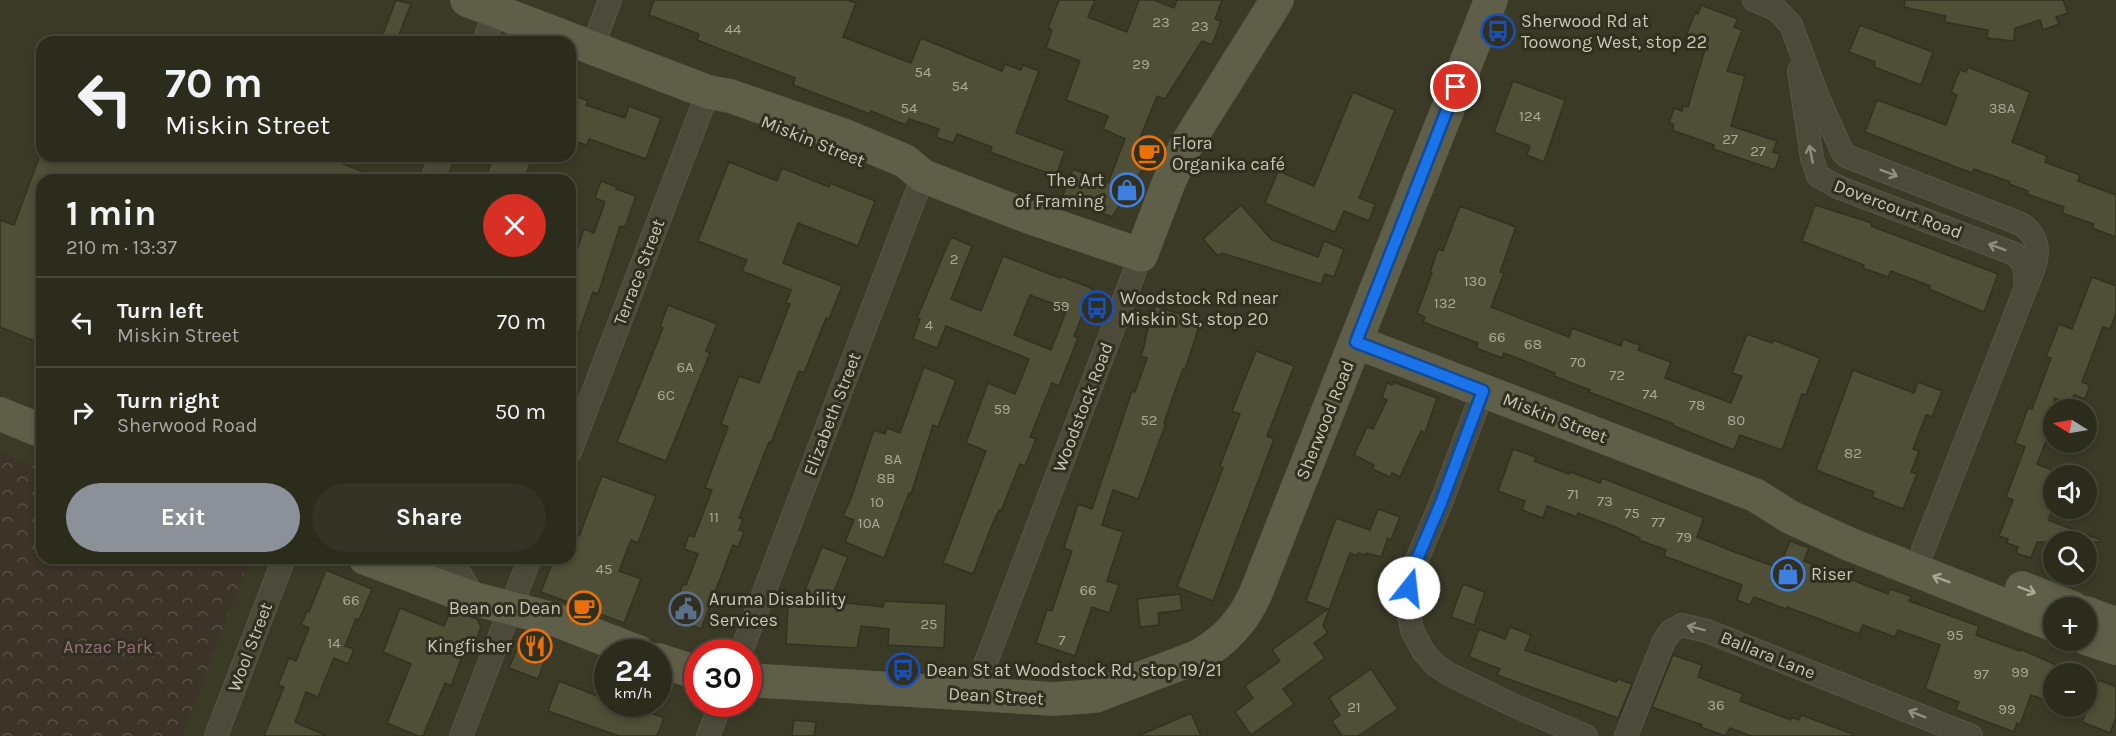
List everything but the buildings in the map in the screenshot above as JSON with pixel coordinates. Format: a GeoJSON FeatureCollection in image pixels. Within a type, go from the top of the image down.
{"type":"FeatureCollection","features":[{"type":"Feature","properties":{"kind":"street"},"geometry":{"type":"LineString","coordinates":[[592,48],[610,0]]}},
{"type":"Feature","properties":{"kind":"street","name":"Woodstock Road"},"geometry":{"type":"LineString","coordinates":[[973,696],[1168,182],[1185,147],[1277,0]]}},
{"type":"Feature","properties":{"kind":"street","name":"Sherwood Road"},"geometry":{"type":"LineString","coordinates":[[1229,634],[1239,624],[1255,595],[1491,0]]}},
{"type":"Feature","properties":{"kind":"street","name":"Dovercourt Road"},"geometry":{"type":"LineString","coordinates":[[1754,0],[1786,17],[1844,154],[2025,226],[2036,242],[2038,254],[2026,289],[1923,550]]}},
{"type":"Feature","properties":{"kind":"street"},"geometry":{"type":"LineString","coordinates":[[481,5],[484,36]]}},
{"type":"Feature","properties":{"kind":"street","name":"Miskin Street"},"geometry":{"type":"LineString","coordinates":[[481,5],[561,36]]}},
{"type":"Feature","properties":{"kind":"street","name":"Dovercourt Road"},"geometry":{"type":"LineString","coordinates":[[1793,29],[1810,148],[1818,176],[1840,188],[2015,254],[2025,267],[2026,289]]}},
{"type":"Feature","properties":{"kind":"street","name":"Miskin Street"},"geometry":{"type":"LineString","coordinates":[[576,42],[708,92],[729,96],[843,135],[905,161],[923,176],[1029,217],[1141,255]]}},
{"type":"Feature","properties":{"kind":"street","name":"Terrace Street"},"geometry":{"type":"LineString","coordinates":[[576,436],[708,92]]}},
{"type":"Feature","properties":{"kind":"street","name":"Elizabeth Street"},"geometry":{"type":"LineString","coordinates":[[746,639],[923,176]]}},
{"type":"Feature","properties":{"kind":"street","name":"Miskin Street"},"geometry":{"type":"LineString","coordinates":[[1356,342],[1755,495],[1790,517],[1849,544],[2043,620]]}},
{"type":"Feature","properties":{"kind":"street"},"geometry":{"type":"LineString","coordinates":[[1483,391],[1441,503],[1415,564],[1407,606],[1412,630],[1423,651],[1435,665],[1449,674],[1515,706],[1586,736]]}},
{"type":"Feature","properties":{"kind":"street"},"geometry":{"type":"LineString","coordinates":[[0,414],[36,429]]}},
{"type":"Feature","properties":{"kind":"street","name":"Miskin Street"},"geometry":{"type":"LineString","coordinates":[[1755,495],[1796,502],[2045,597]]}},
{"type":"Feature","properties":{"kind":"street","name":"Wool Street"},"geometry":{"type":"LineString","coordinates":[[216,736],[282,564]]}},
{"type":"Feature","properties":{"kind":"street"},"geometry":{"type":"LineString","coordinates":[[381,564],[475,599],[555,620],[605,639]]}},
{"type":"Feature","properties":{"kind":"street"},"geometry":{"type":"LineString","coordinates":[[450,564],[455,566],[475,599]]}},
{"type":"Feature","properties":{"kind":"street"},"geometry":{"type":"LineString","coordinates":[[461,736],[528,564]]}},
{"type":"Feature","properties":{"kind":"street"},"geometry":{"type":"LineString","coordinates":[[2097,617],[2116,624]]}},
{"type":"Feature","properties":{"kind":"street","name":"Ballara Lane"},"geometry":{"type":"LineString","coordinates":[[1626,736],[1664,641],[1671,631],[1682,625],[1707,631],[1971,736]]}},
{"type":"Feature","properties":{"kind":"street","name":"Dean Street"},"geometry":{"type":"LineString","coordinates":[[762,681],[973,696],[1054,699],[1095,696],[1197,657],[1209,651],[1229,634]]}},
{"type":"Feature","properties":{"kind":"street"},"geometry":{"type":"LineString","coordinates":[[2097,642],[2116,648]]}},
{"type":"Feature","properties":{"kind":"street"},"geometry":{"type":"LineString","coordinates":[[708,736],[716,717]]}},
{"type":"Feature","properties":{"kind":"green space","name":"Anzac Park"},"geometry":{"type":"Polygon","coordinates":[[[0,452],[36,467],[36,564],[248,564],[182,736],[0,736],[0,452]]]}},
{"type":"Feature","properties":{"kind":"place","name":"Sherwood Rd at Toowong West, stop 22"},"geometry":{"type":"Point","coordinates":[1498,31]}},
{"type":"Feature","properties":{"kind":"place","name":"Flora Organika café"},"geometry":{"type":"Point","coordinates":[1149,153]}},
{"type":"Feature","properties":{"kind":"place","name":"The Art of Framing"},"geometry":{"type":"Point","coordinates":[1127,190]}},
{"type":"Feature","properties":{"kind":"place","name":"Woodstock Rd near Miskin St, stop 20"},"geometry":{"type":"Point","coordinates":[1097,308]}},
{"type":"Feature","properties":{"kind":"place","name":"Riser"},"geometry":{"type":"Point","coordinates":[1788,574]}},
{"type":"Feature","properties":{"kind":"place","name":"Bean on Dean"},"geometry":{"type":"Point","coordinates":[584,608]}},
{"type":"Feature","properties":{"kind":"place","name":"Aruma Disability Services"},"geometry":{"type":"Point","coordinates":[686,609]}},
{"type":"Feature","properties":{"kind":"place","name":"Kingfisher"},"geometry":{"type":"Point","coordinates":[535,646]}},
{"type":"Feature","properties":{"kind":"place","name":"Dean St at Woodstock Rd, stop 19/21"},"geometry":{"type":"Point","coordinates":[903,670]}},
{"type":"Feature","properties":{"kind":"route"},"geometry":{"type":"LineString","coordinates":[[1409,588],[1415,564],[1441,503],[1483,391],[1356,342],[1456,87]]}}]}
